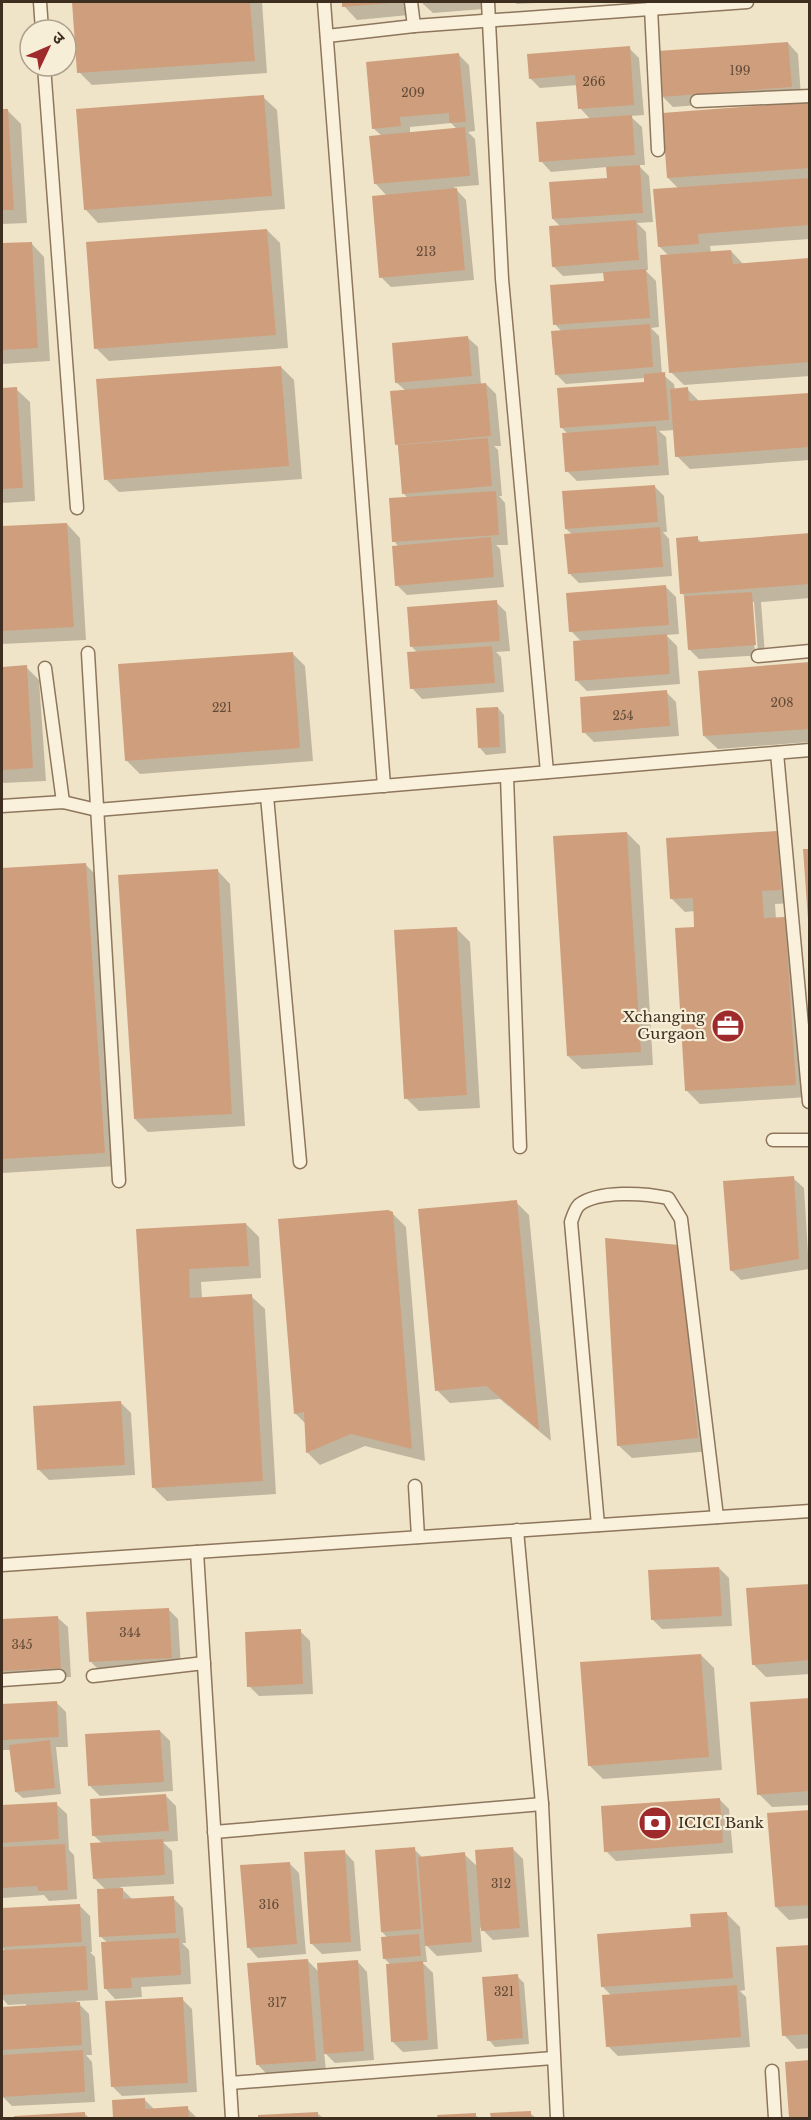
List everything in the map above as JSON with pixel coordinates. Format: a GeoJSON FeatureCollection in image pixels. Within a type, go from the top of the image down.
{"type":"FeatureCollection","features":[{"type":"Feature","properties":{"kind":"lane"},"geometry":{"type":"LineString","coordinates":[[40,2],[41,18]]}},
{"type":"Feature","properties":{"kind":"lane"},"geometry":{"type":"LineString","coordinates":[[324,2],[384,786]]}},
{"type":"Feature","properties":{"kind":"lane"},"geometry":{"type":"LineString","coordinates":[[411,2],[414,26]]}},
{"type":"Feature","properties":{"kind":"lane"},"geometry":{"type":"LineString","coordinates":[[488,2],[502,279],[547,772]]}},
{"type":"Feature","properties":{"kind":"lane"},"geometry":{"type":"LineString","coordinates":[[327,36],[414,26],[747,2]]}},
{"type":"Feature","properties":{"kind":"lane"},"geometry":{"type":"LineString","coordinates":[[651,8],[658,150]]}},
{"type":"Feature","properties":{"kind":"lane"},"geometry":{"type":"LineString","coordinates":[[45,78],[77,508]]}},
{"type":"Feature","properties":{"kind":"lane"},"geometry":{"type":"LineString","coordinates":[[697,101],[810,96]]}},
{"type":"Feature","properties":{"kind":"lane"},"geometry":{"type":"LineString","coordinates":[[758,656],[810,651]]}},
{"type":"Feature","properties":{"kind":"lane"},"geometry":{"type":"LineString","coordinates":[[88,653],[119,1181]]}},
{"type":"Feature","properties":{"kind":"lane"},"geometry":{"type":"LineString","coordinates":[[45,668],[63,802]]}},
{"type":"Feature","properties":{"kind":"lane"},"geometry":{"type":"LineString","coordinates":[[2,806],[63,802],[97,810],[810,750]]}},
{"type":"Feature","properties":{"kind":"lane"},"geometry":{"type":"LineString","coordinates":[[777,753],[809,1102]]}},
{"type":"Feature","properties":{"kind":"lane"},"geometry":{"type":"LineString","coordinates":[[507,776],[520,1147]]}},
{"type":"Feature","properties":{"kind":"lane"},"geometry":{"type":"LineString","coordinates":[[267,796],[300,1162]]}},
{"type":"Feature","properties":{"kind":"lane"},"geometry":{"type":"LineString","coordinates":[[773,1140],[810,1140]]}},
{"type":"Feature","properties":{"kind":"lane"},"geometry":{"type":"LineString","coordinates":[[598,1525],[571,1222],[577,1207],[593,1197],[650,1194],[668,1198],[681,1219],[717,1517]]}},
{"type":"Feature","properties":{"kind":"lane"},"geometry":{"type":"LineString","coordinates":[[415,1486],[418,1537]]}},
{"type":"Feature","properties":{"kind":"lane"},"geometry":{"type":"LineString","coordinates":[[2,1564],[810,1511]]}},
{"type":"Feature","properties":{"kind":"lane"},"geometry":{"type":"LineString","coordinates":[[517,1530],[542,1804],[556,2118]]}},
{"type":"Feature","properties":{"kind":"lane"},"geometry":{"type":"LineString","coordinates":[[197,1552],[232,2118]]}},
{"type":"Feature","properties":{"kind":"lane"},"geometry":{"type":"LineString","coordinates":[[93,1676],[204,1663]]}},
{"type":"Feature","properties":{"kind":"lane"},"geometry":{"type":"LineString","coordinates":[[2,1680],[59,1676]]}},
{"type":"Feature","properties":{"kind":"lane"},"geometry":{"type":"LineString","coordinates":[[214,1832],[542,1804]]}},
{"type":"Feature","properties":{"kind":"lane"},"geometry":{"type":"LineString","coordinates":[[230,2083],[553,2058]]}},
{"type":"Feature","properties":{"kind":"lane"},"geometry":{"type":"LineString","coordinates":[[771,2071],[775,2118]]}},
{"type":"Feature","properties":{"kind":"building"},"geometry":{"type":"Polygon","coordinates":[[[72,2],[250,2],[255,61],[78,73],[78,18],[73,18],[72,2]]]}},
{"type":"Feature","properties":{"kind":"building"},"geometry":{"type":"Polygon","coordinates":[[[342,2],[391,2],[391,3],[342,7],[342,2]]]}},
{"type":"Feature","properties":{"kind":"building"},"geometry":{"type":"Polygon","coordinates":[[[788,42],[792,87],[661,97],[657,51],[788,42]]]}},
{"type":"Feature","properties":{"kind":"building"},"geometry":{"type":"Polygon","coordinates":[[[630,46],[634,105],[578,109],[575,75],[529,79],[527,54],[630,46]]]}},
{"type":"Feature","properties":{"kind":"building"},"geometry":{"type":"Polygon","coordinates":[[[459,53],[466,122],[449,123],[449,113],[400,117],[401,126],[372,129],[366,62],[459,53]]]}},
{"type":"Feature","properties":{"kind":"building"},"geometry":{"type":"Polygon","coordinates":[[[264,95],[272,196],[84,210],[76,109],[264,95]]]}},
{"type":"Feature","properties":{"kind":"building"},"geometry":{"type":"Polygon","coordinates":[[[808,102],[810,168],[667,178],[662,113],[808,102]]]}},
{"type":"Feature","properties":{"kind":"building"},"geometry":{"type":"Polygon","coordinates":[[[2,109],[8,109],[14,210],[2,210],[2,109]]]}},
{"type":"Feature","properties":{"kind":"building"},"geometry":{"type":"Polygon","coordinates":[[[632,115],[635,155],[539,162],[536,122],[632,115]]]}},
{"type":"Feature","properties":{"kind":"building"},"geometry":{"type":"Polygon","coordinates":[[[465,127],[470,176],[374,184],[369,136],[465,127]]]}},
{"type":"Feature","properties":{"kind":"building"},"geometry":{"type":"Polygon","coordinates":[[[640,165],[643,213],[552,219],[549,182],[607,178],[606,167],[640,165]]]}},
{"type":"Feature","properties":{"kind":"building"},"geometry":{"type":"Polygon","coordinates":[[[810,178],[810,225],[698,234],[699,244],[658,247],[653,189],[810,178]]]}},
{"type":"Feature","properties":{"kind":"building"},"geometry":{"type":"Polygon","coordinates":[[[457,188],[465,270],[379,278],[372,196],[457,188]]]}},
{"type":"Feature","properties":{"kind":"building"},"geometry":{"type":"Polygon","coordinates":[[[636,220],[639,260],[552,267],[549,226],[636,220]]]}},
{"type":"Feature","properties":{"kind":"building"},"geometry":{"type":"Polygon","coordinates":[[[267,229],[276,335],[94,349],[86,242],[267,229]]]}},
{"type":"Feature","properties":{"kind":"building"},"geometry":{"type":"Polygon","coordinates":[[[32,242],[38,348],[2,350],[2,243],[32,242]]]}},
{"type":"Feature","properties":{"kind":"building"},"geometry":{"type":"Polygon","coordinates":[[[731,250],[733,264],[809,258],[810,362],[669,373],[660,255],[731,250]]]}},
{"type":"Feature","properties":{"kind":"building"},"geometry":{"type":"Polygon","coordinates":[[[646,269],[650,318],[553,325],[550,285],[604,281],[603,272],[646,269]]]}},
{"type":"Feature","properties":{"kind":"building"},"geometry":{"type":"Polygon","coordinates":[[[650,324],[653,367],[555,375],[551,331],[650,324]]]}},
{"type":"Feature","properties":{"kind":"building"},"geometry":{"type":"Polygon","coordinates":[[[468,336],[472,376],[395,383],[392,343],[468,336]]]}},
{"type":"Feature","properties":{"kind":"building"},"geometry":{"type":"Polygon","coordinates":[[[281,366],[289,466],[104,480],[96,379],[281,366]]]}},
{"type":"Feature","properties":{"kind":"building"},"geometry":{"type":"Polygon","coordinates":[[[665,372],[669,420],[560,428],[557,388],[644,382],[644,374],[665,372]]]}},
{"type":"Feature","properties":{"kind":"building"},"geometry":{"type":"Polygon","coordinates":[[[486,383],[491,436],[395,445],[390,391],[486,383]]]}},
{"type":"Feature","properties":{"kind":"building"},"geometry":{"type":"Polygon","coordinates":[[[17,387],[23,488],[2,489],[2,388],[17,387]]]}},
{"type":"Feature","properties":{"kind":"building"},"geometry":{"type":"Polygon","coordinates":[[[688,387],[689,401],[809,393],[810,447],[675,457],[670,389],[688,387]]]}},
{"type":"Feature","properties":{"kind":"building"},"geometry":{"type":"Polygon","coordinates":[[[656,426],[659,465],[565,472],[562,433],[656,426]]]}},
{"type":"Feature","properties":{"kind":"building"},"geometry":{"type":"Polygon","coordinates":[[[488,438],[492,486],[402,494],[398,445],[488,438]]]}},
{"type":"Feature","properties":{"kind":"building"},"geometry":{"type":"Polygon","coordinates":[[[655,485],[658,522],[565,529],[562,491],[655,485]]]}},
{"type":"Feature","properties":{"kind":"building"},"geometry":{"type":"Polygon","coordinates":[[[496,491],[499,535],[392,542],[389,498],[496,491]]]}},
{"type":"Feature","properties":{"kind":"building"},"geometry":{"type":"Polygon","coordinates":[[[67,523],[74,627],[2,631],[2,526],[67,523]]]}},
{"type":"Feature","properties":{"kind":"building"},"geometry":{"type":"Polygon","coordinates":[[[660,527],[663,567],[568,574],[564,534],[660,527]]]}},
{"type":"Feature","properties":{"kind":"building"},"geometry":{"type":"Polygon","coordinates":[[[810,533],[810,584],[680,594],[676,538],[698,536],[698,542],[810,533]]]}},
{"type":"Feature","properties":{"kind":"building"},"geometry":{"type":"Polygon","coordinates":[[[491,537],[494,577],[395,586],[392,546],[491,537]]]}},
{"type":"Feature","properties":{"kind":"building"},"geometry":{"type":"Polygon","coordinates":[[[666,585],[669,625],[569,632],[566,593],[666,585]]]}},
{"type":"Feature","properties":{"kind":"building"},"geometry":{"type":"Polygon","coordinates":[[[752,592],[756,645],[688,650],[684,596],[752,592]]]}},
{"type":"Feature","properties":{"kind":"building"},"geometry":{"type":"Polygon","coordinates":[[[497,600],[500,641],[410,647],[407,607],[497,600]]]}},
{"type":"Feature","properties":{"kind":"building"},"geometry":{"type":"Polygon","coordinates":[[[667,634],[670,674],[575,681],[573,641],[667,634]]]}},
{"type":"Feature","properties":{"kind":"building"},"geometry":{"type":"Polygon","coordinates":[[[492,646],[495,683],[410,689],[407,652],[492,646]]]}},
{"type":"Feature","properties":{"kind":"building"},"geometry":{"type":"Polygon","coordinates":[[[293,652],[300,748],[125,761],[118,664],[293,652]]]}},
{"type":"Feature","properties":{"kind":"building"},"geometry":{"type":"Polygon","coordinates":[[[810,662],[810,729],[703,736],[698,671],[810,662]]]}},
{"type":"Feature","properties":{"kind":"building"},"geometry":{"type":"Polygon","coordinates":[[[27,665],[33,768],[2,770],[2,667],[27,665]]]}},
{"type":"Feature","properties":{"kind":"building"},"geometry":{"type":"Polygon","coordinates":[[[667,690],[670,726],[582,733],[580,697],[667,690]]]}},
{"type":"Feature","properties":{"kind":"building"},"geometry":{"type":"Polygon","coordinates":[[[498,707],[500,747],[478,748],[476,708],[498,707]]]}},
{"type":"Feature","properties":{"kind":"building"},"geometry":{"type":"Polygon","coordinates":[[[777,831],[781,890],[762,891],[764,918],[785,917],[796,1085],[685,1091],[675,928],[694,927],[693,898],[670,899],[666,838],[777,831]]]}},
{"type":"Feature","properties":{"kind":"building"},"geometry":{"type":"Polygon","coordinates":[[[627,832],[641,1052],[567,1056],[553,836],[627,832]]]}},
{"type":"Feature","properties":{"kind":"building"},"geometry":{"type":"Polygon","coordinates":[[[803,849],[810,849],[810,920],[808,920],[803,849]]]}},
{"type":"Feature","properties":{"kind":"building"},"geometry":{"type":"Polygon","coordinates":[[[86,863],[105,1153],[2,1159],[2,868],[86,863]]]}},
{"type":"Feature","properties":{"kind":"building"},"geometry":{"type":"Polygon","coordinates":[[[218,869],[232,1114],[134,1119],[118,875],[218,869]]]}},
{"type":"Feature","properties":{"kind":"building"},"geometry":{"type":"Polygon","coordinates":[[[457,927],[467,1095],[404,1099],[394,930],[457,927]]]}},
{"type":"Feature","properties":{"kind":"building"},"geometry":{"type":"Polygon","coordinates":[[[794,1176],[799,1259],[730,1271],[723,1181],[794,1176]]]}},
{"type":"Feature","properties":{"kind":"building"},"geometry":{"type":"Polygon","coordinates":[[[517,1200],[539,1430],[486,1386],[435,1391],[418,1209],[517,1200]]]}},
{"type":"Feature","properties":{"kind":"building"},"geometry":{"type":"Polygon","coordinates":[[[388,1210],[393,1212],[412,1449],[351,1434],[306,1453],[304,1412],[294,1414],[278,1219],[388,1210]]]}},
{"type":"Feature","properties":{"kind":"building"},"geometry":{"type":"Polygon","coordinates":[[[246,1223],[249,1266],[189,1269],[190,1298],[252,1294],[263,1481],[152,1488],[136,1229],[246,1223]]]}},
{"type":"Feature","properties":{"kind":"building"},"geometry":{"type":"Polygon","coordinates":[[[605,1238],[679,1245],[698,1438],[617,1446],[605,1238]]]}},
{"type":"Feature","properties":{"kind":"building"},"geometry":{"type":"Polygon","coordinates":[[[121,1401],[125,1465],[37,1470],[33,1406],[121,1401]]]}},
{"type":"Feature","properties":{"kind":"building"},"geometry":{"type":"Polygon","coordinates":[[[719,1567],[722,1616],[651,1620],[648,1570],[719,1567]]]}},
{"type":"Feature","properties":{"kind":"building"},"geometry":{"type":"Polygon","coordinates":[[[810,1584],[810,1660],[752,1665],[746,1588],[810,1584]]]}},
{"type":"Feature","properties":{"kind":"building"},"geometry":{"type":"Polygon","coordinates":[[[169,1608],[172,1658],[89,1662],[86,1612],[169,1608]]]}},
{"type":"Feature","properties":{"kind":"building"},"geometry":{"type":"Polygon","coordinates":[[[58,1616],[61,1668],[2,1671],[2,1619],[58,1616]]]}},
{"type":"Feature","properties":{"kind":"building"},"geometry":{"type":"Polygon","coordinates":[[[301,1629],[303,1684],[247,1687],[245,1632],[301,1629]]]}},
{"type":"Feature","properties":{"kind":"building"},"geometry":{"type":"Polygon","coordinates":[[[701,1654],[709,1757],[588,1766],[580,1662],[701,1654]]]}},
{"type":"Feature","properties":{"kind":"building"},"geometry":{"type":"Polygon","coordinates":[[[810,1698],[810,1791],[757,1795],[750,1702],[810,1698]]]}},
{"type":"Feature","properties":{"kind":"building"},"geometry":{"type":"Polygon","coordinates":[[[57,1701],[59,1737],[2,1740],[2,1704],[57,1701]]]}},
{"type":"Feature","properties":{"kind":"building"},"geometry":{"type":"Polygon","coordinates":[[[160,1730],[164,1782],[88,1786],[85,1734],[160,1730]]]}},
{"type":"Feature","properties":{"kind":"building"},"geometry":{"type":"Polygon","coordinates":[[[50,1740],[55,1788],[15,1792],[9,1745],[50,1740]]]}},
{"type":"Feature","properties":{"kind":"building"},"geometry":{"type":"Polygon","coordinates":[[[166,1794],[169,1831],[92,1836],[90,1799],[166,1794]]]}},
{"type":"Feature","properties":{"kind":"building"},"geometry":{"type":"Polygon","coordinates":[[[720,1798],[723,1843],[604,1852],[601,1806],[720,1798]]]}},
{"type":"Feature","properties":{"kind":"building"},"geometry":{"type":"Polygon","coordinates":[[[57,1802],[59,1839],[2,1843],[2,1805],[57,1802]]]}},
{"type":"Feature","properties":{"kind":"building"},"geometry":{"type":"Polygon","coordinates":[[[810,1810],[810,1905],[775,1907],[767,1813],[810,1810]]]}},
{"type":"Feature","properties":{"kind":"building"},"geometry":{"type":"Polygon","coordinates":[[[163,1839],[165,1875],[93,1879],[90,1843],[163,1839]]]}},
{"type":"Feature","properties":{"kind":"building"},"geometry":{"type":"Polygon","coordinates":[[[65,1844],[68,1890],[38,1891],[37,1886],[2,1888],[2,1847],[65,1844]]]}},
{"type":"Feature","properties":{"kind":"building"},"geometry":{"type":"Polygon","coordinates":[[[415,1847],[421,1929],[381,1932],[375,1850],[415,1847]]]}},
{"type":"Feature","properties":{"kind":"building"},"geometry":{"type":"Polygon","coordinates":[[[513,1847],[520,1928],[481,1931],[475,1850],[513,1847]]]}},
{"type":"Feature","properties":{"kind":"building"},"geometry":{"type":"Polygon","coordinates":[[[345,1850],[351,1942],[310,1944],[304,1852],[345,1850]]]}},
{"type":"Feature","properties":{"kind":"building"},"geometry":{"type":"Polygon","coordinates":[[[465,1852],[472,1942],[425,1946],[418,1857],[465,1852]]]}},
{"type":"Feature","properties":{"kind":"building"},"geometry":{"type":"Polygon","coordinates":[[[290,1862],[297,1944],[247,1948],[240,1865],[290,1862]]]}},
{"type":"Feature","properties":{"kind":"building"},"geometry":{"type":"Polygon","coordinates":[[[123,1888],[123,1899],[174,1896],[176,1933],[99,1937],[97,1889],[123,1888]]]}},
{"type":"Feature","properties":{"kind":"building"},"geometry":{"type":"Polygon","coordinates":[[[80,1904],[82,1942],[2,1947],[2,1908],[80,1904]]]}},
{"type":"Feature","properties":{"kind":"building"},"geometry":{"type":"Polygon","coordinates":[[[727,1912],[733,1978],[601,1987],[597,1934],[691,1927],[690,1914],[727,1912]]]}},
{"type":"Feature","properties":{"kind":"building"},"geometry":{"type":"Polygon","coordinates":[[[419,1934],[421,1956],[383,1959],[381,1937],[419,1934]]]}},
{"type":"Feature","properties":{"kind":"building"},"geometry":{"type":"Polygon","coordinates":[[[179,1938],[181,1975],[131,1978],[132,1988],[104,1989],[101,1942],[179,1938]]]}},
{"type":"Feature","properties":{"kind":"building"},"geometry":{"type":"Polygon","coordinates":[[[810,1945],[810,2034],[782,2036],[776,1947],[810,1945]]]}},
{"type":"Feature","properties":{"kind":"building"},"geometry":{"type":"Polygon","coordinates":[[[86,1946],[88,1990],[2,1995],[2,1950],[86,1946]]]}},
{"type":"Feature","properties":{"kind":"building"},"geometry":{"type":"Polygon","coordinates":[[[308,1959],[316,2061],[256,2065],[247,1963],[308,1959]]]}},
{"type":"Feature","properties":{"kind":"building"},"geometry":{"type":"Polygon","coordinates":[[[358,1960],[364,2051],[324,2054],[317,1963],[358,1960]]]}},
{"type":"Feature","properties":{"kind":"building"},"geometry":{"type":"Polygon","coordinates":[[[423,1961],[428,2040],[391,2042],[386,1964],[423,1961]]]}},
{"type":"Feature","properties":{"kind":"building"},"geometry":{"type":"Polygon","coordinates":[[[518,1974],[523,2038],[487,2041],[482,1977],[518,1974]]]}},
{"type":"Feature","properties":{"kind":"building"},"geometry":{"type":"Polygon","coordinates":[[[737,1985],[741,2037],[606,2047],[602,1995],[737,1985]]]}},
{"type":"Feature","properties":{"kind":"building"},"geometry":{"type":"Polygon","coordinates":[[[183,1997],[188,2083],[111,2087],[105,2001],[183,1997]]]}},
{"type":"Feature","properties":{"kind":"building"},"geometry":{"type":"Polygon","coordinates":[[[80,2002],[82,2045],[2,2050],[2,2007],[80,2002]]]}},
{"type":"Feature","properties":{"kind":"building"},"geometry":{"type":"Polygon","coordinates":[[[83,2050],[85,2092],[2,2097],[2,2055],[83,2050]]]}},
{"type":"Feature","properties":{"kind":"building"},"geometry":{"type":"Polygon","coordinates":[[[810,2060],[810,2118],[789,2118],[785,2062],[810,2060]]]}},
{"type":"Feature","properties":{"kind":"building"},"geometry":{"type":"Polygon","coordinates":[[[145,2098],[145,2109],[188,2106],[189,2118],[113,2118],[112,2100],[145,2098]]]}},
{"type":"Feature","properties":{"kind":"building"},"geometry":{"type":"Polygon","coordinates":[[[531,2111],[531,2118],[491,2118],[490,2113],[531,2111]]]}},
{"type":"Feature","properties":{"kind":"building"},"geometry":{"type":"Polygon","coordinates":[[[85,2112],[85,2118],[14,2118],[14,2116],[85,2112]]]}},
{"type":"Feature","properties":{"kind":"building"},"geometry":{"type":"Polygon","coordinates":[[[318,2112],[318,2118],[258,2118],[258,2115],[318,2112]]]}},
{"type":"Feature","properties":{"kind":"building"},"geometry":{"type":"Polygon","coordinates":[[[476,2113],[476,2118],[438,2118],[437,2115],[476,2113]]]}},
{"type":"Feature","properties":{"kind":"place","name":"Xchanging Gurgaon"},"geometry":{"type":"Point","coordinates":[728,1026]}},
{"type":"Feature","properties":{"kind":"place","name":"ICICI Bank"},"geometry":{"type":"Point","coordinates":[655,1823]}}]}
